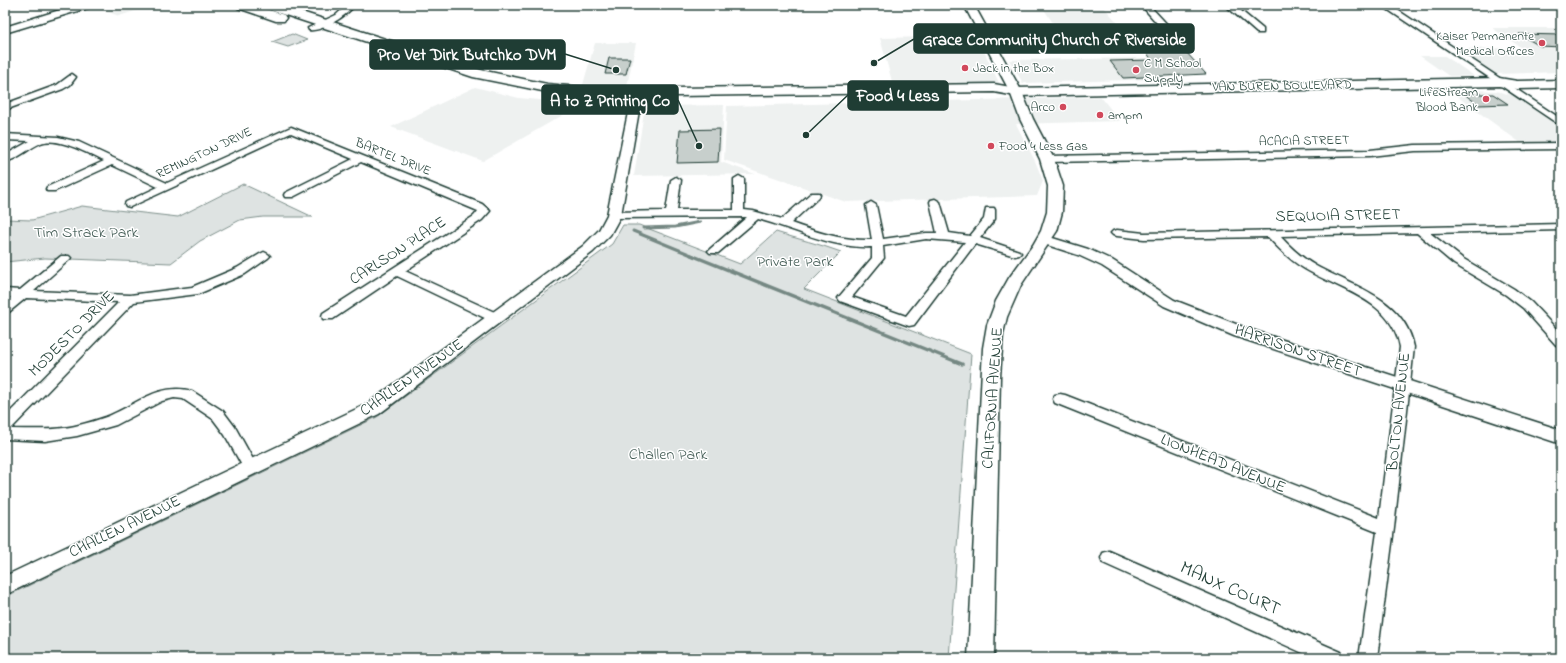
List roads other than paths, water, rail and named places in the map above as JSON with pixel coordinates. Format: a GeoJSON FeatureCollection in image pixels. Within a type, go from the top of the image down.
{"type":"FeatureCollection","features":[{"type":"Feature","properties":{"kind":"main road"},"geometry":{"type":"LineString","coordinates":[[5,30],[87,5]]}},
{"type":"Feature","properties":{"kind":"main road","name":"VAN BUREN BOULEVARD"},"geometry":{"type":"LineString","coordinates":[[242,5],[483,75],[528,85],[636,97]]}},
{"type":"Feature","properties":{"kind":"main road","name":"VAN BUREN BOULEVARD"},"geometry":{"type":"LineString","coordinates":[[268,5],[318,26],[430,68],[479,83],[531,94],[591,100],[636,97],[997,96],[1016,92],[1500,82],[1517,85],[1561,84]]}},
{"type":"Feature","properties":{"kind":"main road","name":"CALIFORNIA AVENUE"},"geometry":{"type":"LineString","coordinates":[[969,5],[1016,92],[1019,102],[1048,159],[1053,174],[1056,201],[1054,215],[1046,240],[1012,287],[1003,305],[994,333],[981,658]]}},
{"type":"Feature","properties":{"kind":"main road"},"geometry":{"type":"LineString","coordinates":[[430,68],[438,66],[468,74],[483,75]]}},
{"type":"Feature","properties":{"kind":"main road","name":"VAN BUREN BOULEVARD"},"geometry":{"type":"LineString","coordinates":[[1500,82],[1506,78],[1561,76]]}},
{"type":"Feature","properties":{"kind":"main road"},"geometry":{"type":"LineString","coordinates":[[531,94],[536,91],[544,90],[576,94],[591,92]]}},
{"type":"Feature","properties":{"kind":"street"},"geometry":{"type":"LineString","coordinates":[[318,26],[339,17],[351,5]]}},
{"type":"Feature","properties":{"kind":"street"},"geometry":{"type":"LineString","coordinates":[[1145,5],[1173,36]]}},
{"type":"Feature","properties":{"kind":"street"},"geometry":{"type":"LineString","coordinates":[[1230,5],[1260,31]]}},
{"type":"Feature","properties":{"kind":"street"},"geometry":{"type":"LineString","coordinates":[[1385,5],[1561,123]]}},
{"type":"Feature","properties":{"kind":"street"},"geometry":{"type":"LineString","coordinates":[[5,107],[60,87],[67,83],[72,77]]}},
{"type":"Feature","properties":{"kind":"street","name":"CHALLEN AVENUE"},"geometry":{"type":"LineString","coordinates":[[5,586],[373,409],[588,249],[605,232],[614,216],[636,97]]}},
{"type":"Feature","properties":{"kind":"street","name":"BARTEL DRIVE"},"geometry":{"type":"LineString","coordinates":[[291,130],[478,206],[484,211]]}},
{"type":"Feature","properties":{"kind":"street","name":"REMINGTON DRIVE"},"geometry":{"type":"LineString","coordinates":[[130,204],[291,130]]}},
{"type":"Feature","properties":{"kind":"street"},"geometry":{"type":"LineString","coordinates":[[5,137],[58,140],[76,144],[166,187]]}},
{"type":"Feature","properties":{"kind":"street"},"geometry":{"type":"LineString","coordinates":[[5,159],[41,139]]}},
{"type":"Feature","properties":{"kind":"street","name":"ACACIA STREET"},"geometry":{"type":"LineString","coordinates":[[1048,159],[1370,153],[1415,148],[1561,146]]}},
{"type":"Feature","properties":{"kind":"street"},"geometry":{"type":"LineString","coordinates":[[289,195],[360,159]]}},
{"type":"Feature","properties":{"kind":"street"},"geometry":{"type":"LineString","coordinates":[[51,189],[112,161]]}},
{"type":"Feature","properties":{"kind":"street"},"geometry":{"type":"LineString","coordinates":[[739,179],[739,214]]}},
{"type":"Feature","properties":{"kind":"street"},"geometry":{"type":"LineString","coordinates":[[671,214],[676,180]]}},
{"type":"Feature","properties":{"kind":"street"},"geometry":{"type":"LineString","coordinates":[[783,224],[815,195]]}},
{"type":"Feature","properties":{"kind":"street"},"geometry":{"type":"LineString","coordinates":[[935,202],[944,237]]}},
{"type":"Feature","properties":{"kind":"street"},"geometry":{"type":"LineString","coordinates":[[871,205],[877,232],[878,258],[844,298],[909,322],[989,219],[990,210]]}},
{"type":"Feature","properties":{"kind":"street","name":"CARLSON PLACE"},"geometry":{"type":"LineString","coordinates":[[328,316],[478,218],[484,211]]}},
{"type":"Feature","properties":{"kind":"street"},"geometry":{"type":"LineString","coordinates":[[614,216],[671,214],[756,215],[811,234],[858,244],[877,243],[926,236],[944,237],[973,240],[1015,253]]}},
{"type":"Feature","properties":{"kind":"street"},"geometry":{"type":"LineString","coordinates":[[714,251],[756,215]]}},
{"type":"Feature","properties":{"kind":"street","name":"SEQUOIA STREET"},"geometry":{"type":"LineString","coordinates":[[1117,233],[1144,236],[1561,227]]}},
{"type":"Feature","properties":{"kind":"street"},"geometry":{"type":"LineString","coordinates":[[1421,230],[1438,247],[1458,261],[1510,292],[1559,337]]}},
{"type":"Feature","properties":{"kind":"street","name":"BOLTON AVENUE"},"geometry":{"type":"LineString","coordinates":[[1272,234],[1283,248],[1301,262],[1315,271],[1356,290],[1385,308],[1404,332],[1407,347],[1386,528],[1368,658]]}},
{"type":"Feature","properties":{"kind":"street","name":"HARRISON STREET"},"geometry":{"type":"LineString","coordinates":[[1046,240],[1083,252],[1107,263],[1170,303],[1198,316],[1240,332],[1561,438]]}},
{"type":"Feature","properties":{"kind":"street"},"geometry":{"type":"LineString","coordinates":[[5,293],[130,299],[194,291],[241,271],[264,256]]}},
{"type":"Feature","properties":{"kind":"street"},"geometry":{"type":"LineString","coordinates":[[5,309],[65,258]]}},
{"type":"Feature","properties":{"kind":"street"},"geometry":{"type":"LineString","coordinates":[[396,272],[496,318]]}},
{"type":"Feature","properties":{"kind":"street","name":"MODESTO DRIVE"},"geometry":{"type":"LineString","coordinates":[[5,426],[130,299]]}},
{"type":"Feature","properties":{"kind":"street"},"geometry":{"type":"LineString","coordinates":[[5,434],[45,435],[77,431],[111,421],[158,397],[174,393],[187,395],[218,415],[230,431],[250,467]]}},
{"type":"Feature","properties":{"kind":"street","name":"LIONHEAD AVENUE"},"geometry":{"type":"LineString","coordinates":[[1060,399],[1386,528]]}},
{"type":"Feature","properties":{"kind":"street","name":"MANX COURT"},"geometry":{"type":"LineString","coordinates":[[1109,558],[1334,658]]}},
{"type":"Feature","properties":{"kind":"waterway"},"geometry":{"type":"LineString","coordinates":[[643,228],[675,227],[700,222]]}},
{"type":"Feature","properties":{"kind":"waterway"},"geometry":{"type":"LineString","coordinates":[[633,231],[694,256]]}},
{"type":"Feature","properties":{"kind":"waterway"},"geometry":{"type":"LineString","coordinates":[[691,255],[962,364]]}},
{"type":"Feature","properties":{"kind":"place","name":"Kaiser Permanente Medical Offices"},"geometry":{"type":"Point","coordinates":[1542,43]}},
{"type":"Feature","properties":{"kind":"place","name":"Grace Community Church of Riverside"},"geometry":{"type":"Point","coordinates":[874,63]}},
{"type":"Feature","properties":{"kind":"place","name":"Jack in the Box"},"geometry":{"type":"Point","coordinates":[965,68]}},
{"type":"Feature","properties":{"kind":"place","name":"Pro Vet Dirk Butchko DVM"},"geometry":{"type":"Point","coordinates":[616,70]}},
{"type":"Feature","properties":{"kind":"place","name":"C M School Supply"},"geometry":{"type":"Point","coordinates":[1136,70]}},
{"type":"Feature","properties":{"kind":"place","name":"LifeStream Blood Bank"},"geometry":{"type":"Point","coordinates":[1486,99]}},
{"type":"Feature","properties":{"kind":"place","name":"Arco"},"geometry":{"type":"Point","coordinates":[1063,107]}},
{"type":"Feature","properties":{"kind":"place","name":"ampm"},"geometry":{"type":"Point","coordinates":[1100,115]}},
{"type":"Feature","properties":{"kind":"place","name":"Food 4 Less"},"geometry":{"type":"Point","coordinates":[806,135]}},
{"type":"Feature","properties":{"kind":"place","name":"A to Z Printing Co"},"geometry":{"type":"Point","coordinates":[699,146]}},
{"type":"Feature","properties":{"kind":"place","name":"Food 4 Less Gas"},"geometry":{"type":"Point","coordinates":[991,146]}},
{"type":"Feature","properties":{"kind":"park label","name":"Tim Strack Park"},"geometry":{"type":"Point","coordinates":[86,233]}},
{"type":"Feature","properties":{"kind":"park label","name":"Private Park"},"geometry":{"type":"Point","coordinates":[795,262]}},
{"type":"Feature","properties":{"kind":"park label","name":"Challen Park"},"geometry":{"type":"Point","coordinates":[668,455]}}]}
